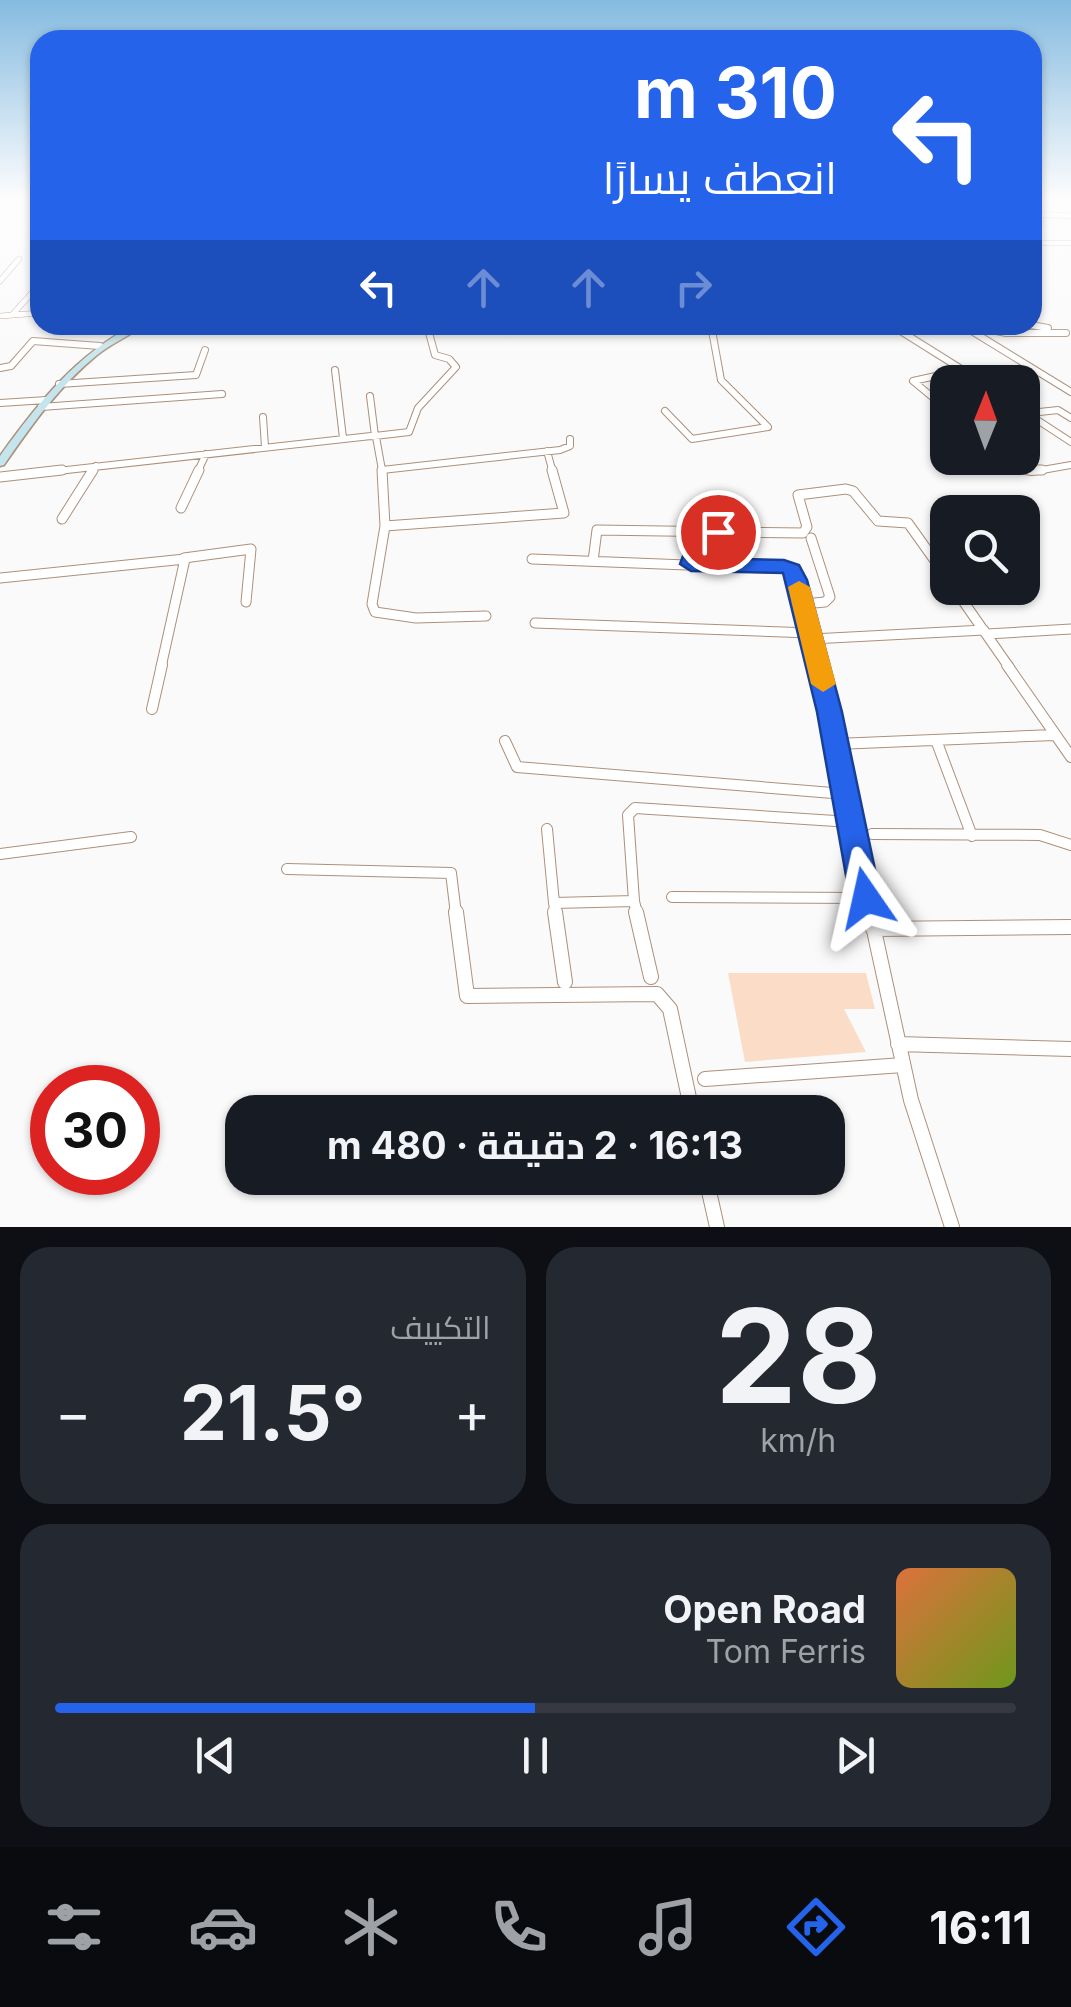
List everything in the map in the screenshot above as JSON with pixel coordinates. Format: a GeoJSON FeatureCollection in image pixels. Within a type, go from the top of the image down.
{"type":"FeatureCollection","features":[{"type":"Feature","properties":{"kind":"main road"},"geometry":{"type":"LineString","coordinates":[[0,463],[5,450],[59,384],[100,346],[121,335]]}},
{"type":"Feature","properties":{"kind":"street"},"geometry":{"type":"LineString","coordinates":[[0,281],[19,259]]}},
{"type":"Feature","properties":{"kind":"street"},"geometry":{"type":"LineString","coordinates":[[12,315],[30,295]]}},
{"type":"Feature","properties":{"kind":"street"},"geometry":{"type":"LineString","coordinates":[[0,316],[30,314]]}},
{"type":"Feature","properties":{"kind":"street"},"geometry":{"type":"LineString","coordinates":[[1042,327],[1068,332]]}},
{"type":"Feature","properties":{"kind":"street"},"geometry":{"type":"LineString","coordinates":[[1042,332],[1068,332]]}},
{"type":"Feature","properties":{"kind":"street"},"geometry":{"type":"LineString","coordinates":[[0,476],[406,434],[418,402],[456,367],[449,359],[435,355],[430,335]]}},
{"type":"Feature","properties":{"kind":"street"},"geometry":{"type":"LineString","coordinates":[[664,411],[692,439],[768,427],[721,380],[713,335]]}},
{"type":"Feature","properties":{"kind":"street"},"geometry":{"type":"LineString","coordinates":[[907,335],[955,365]]}},
{"type":"Feature","properties":{"kind":"street"},"geometry":{"type":"LineString","coordinates":[[981,335],[1071,392]]}},
{"type":"Feature","properties":{"kind":"street"},"geometry":{"type":"LineString","coordinates":[[0,368],[11,366],[33,342],[100,346]]}},
{"type":"Feature","properties":{"kind":"street"},"geometry":{"type":"LineString","coordinates":[[59,384],[196,375],[204,350]]}},
{"type":"Feature","properties":{"kind":"street"},"geometry":{"type":"LineString","coordinates":[[336,370],[343,438]]}},
{"type":"Feature","properties":{"kind":"street"},"geometry":{"type":"LineString","coordinates":[[930,377],[913,380],[930,395]]}},
{"type":"Feature","properties":{"kind":"street"},"geometry":{"type":"LineString","coordinates":[[0,403],[222,394]]}},
{"type":"Feature","properties":{"kind":"street"},"geometry":{"type":"LineString","coordinates":[[370,396],[386,526],[372,604],[375,612],[416,618],[486,616]]}},
{"type":"Feature","properties":{"kind":"street"},"geometry":{"type":"LineString","coordinates":[[1040,412],[1058,410],[1071,418]]}},
{"type":"Feature","properties":{"kind":"street"},"geometry":{"type":"LineString","coordinates":[[263,416],[265,447]]}},
{"type":"Feature","properties":{"kind":"street"},"geometry":{"type":"LineString","coordinates":[[1040,423],[1071,442]]}},
{"type":"Feature","properties":{"kind":"street"},"geometry":{"type":"LineString","coordinates":[[382,470],[567,448],[570,439]]}},
{"type":"Feature","properties":{"kind":"street"},"geometry":{"type":"LineString","coordinates":[[386,526],[564,512],[546,451]]}},
{"type":"Feature","properties":{"kind":"street"},"geometry":{"type":"LineString","coordinates":[[181,508],[206,454]]}},
{"type":"Feature","properties":{"kind":"street"},"geometry":{"type":"LineString","coordinates":[[62,519],[96,466]]}},
{"type":"Feature","properties":{"kind":"street"},"geometry":{"type":"LineString","coordinates":[[1040,471],[1071,466]]}},
{"type":"Feature","properties":{"kind":"street"},"geometry":{"type":"LineString","coordinates":[[594,561],[597,530],[803,533],[807,527],[798,495],[850,490],[875,519],[908,523],[930,554]]}},
{"type":"Feature","properties":{"kind":"street"},"geometry":{"type":"LineString","coordinates":[[691,564],[699,543],[694,531]]}},
{"type":"Feature","properties":{"kind":"street"},"geometry":{"type":"LineString","coordinates":[[804,604],[824,602],[830,597],[811,538]]}},
{"type":"Feature","properties":{"kind":"street"},"geometry":{"type":"LineString","coordinates":[[0,578],[251,549],[246,602]]}},
{"type":"Feature","properties":{"kind":"street"},"geometry":{"type":"LineString","coordinates":[[152,709],[184,558]]}},
{"type":"Feature","properties":{"kind":"street"},"geometry":{"type":"LineString","coordinates":[[532,559],[788,568],[804,604],[812,636],[902,1066],[952,1227]]}},
{"type":"Feature","properties":{"kind":"street"},"geometry":{"type":"LineString","coordinates":[[966,605],[1071,756]]}},
{"type":"Feature","properties":{"kind":"street"},"geometry":{"type":"LineString","coordinates":[[536,623],[812,636],[1071,629]]}},
{"type":"Feature","properties":{"kind":"street"},"geometry":{"type":"LineString","coordinates":[[836,744],[1054,735]]}},
{"type":"Feature","properties":{"kind":"street"},"geometry":{"type":"LineString","coordinates":[[936,740],[972,836]]}},
{"type":"Feature","properties":{"kind":"street"},"geometry":{"type":"LineString","coordinates":[[505,741],[517,767],[845,794]]}},
{"type":"Feature","properties":{"kind":"street"},"geometry":{"type":"LineString","coordinates":[[651,977],[634,901],[627,842],[628,814],[634,808],[851,822]]}},
{"type":"Feature","properties":{"kind":"street"},"geometry":{"type":"LineString","coordinates":[[547,829],[565,982]]}},
{"type":"Feature","properties":{"kind":"street"},"geometry":{"type":"LineString","coordinates":[[872,834],[1040,835],[1071,845]]}},
{"type":"Feature","properties":{"kind":"street"},"geometry":{"type":"LineString","coordinates":[[0,854],[131,837]]}},
{"type":"Feature","properties":{"kind":"street"},"geometry":{"type":"LineString","coordinates":[[286,869],[451,873],[467,996],[657,994],[670,1009],[688,1095]]}},
{"type":"Feature","properties":{"kind":"street"},"geometry":{"type":"LineString","coordinates":[[672,897],[866,898]]}},
{"type":"Feature","properties":{"kind":"street"},"geometry":{"type":"LineString","coordinates":[[554,903],[634,901]]}},
{"type":"Feature","properties":{"kind":"street"},"geometry":{"type":"LineString","coordinates":[[873,930],[1071,927]]}},
{"type":"Feature","properties":{"kind":"street"},"geometry":{"type":"LineString","coordinates":[[898,1044],[1071,1049]]}},
{"type":"Feature","properties":{"kind":"street"},"geometry":{"type":"LineString","coordinates":[[705,1079],[902,1066]]}},
{"type":"Feature","properties":{"kind":"street"},"geometry":{"type":"LineString","coordinates":[[710,1195],[717,1227]]}},
{"type":"Feature","properties":{"kind":"shaded area"},"geometry":{"type":"Polygon","coordinates":[[[728,973],[866,973],[875,1009],[844,1009],[866,1052],[745,1062],[728,973]]]}},
{"type":"Feature","properties":{"kind":"slow traffic"},"geometry":{"type":"LineString","coordinates":[[799,587],[823,684]]}},
{"type":"Feature","properties":{"kind":"route"},"geometry":{"type":"LineString","coordinates":[[718,532],[694,531],[699,543],[691,564],[792,569],[830,712],[866,898]]}}]}
